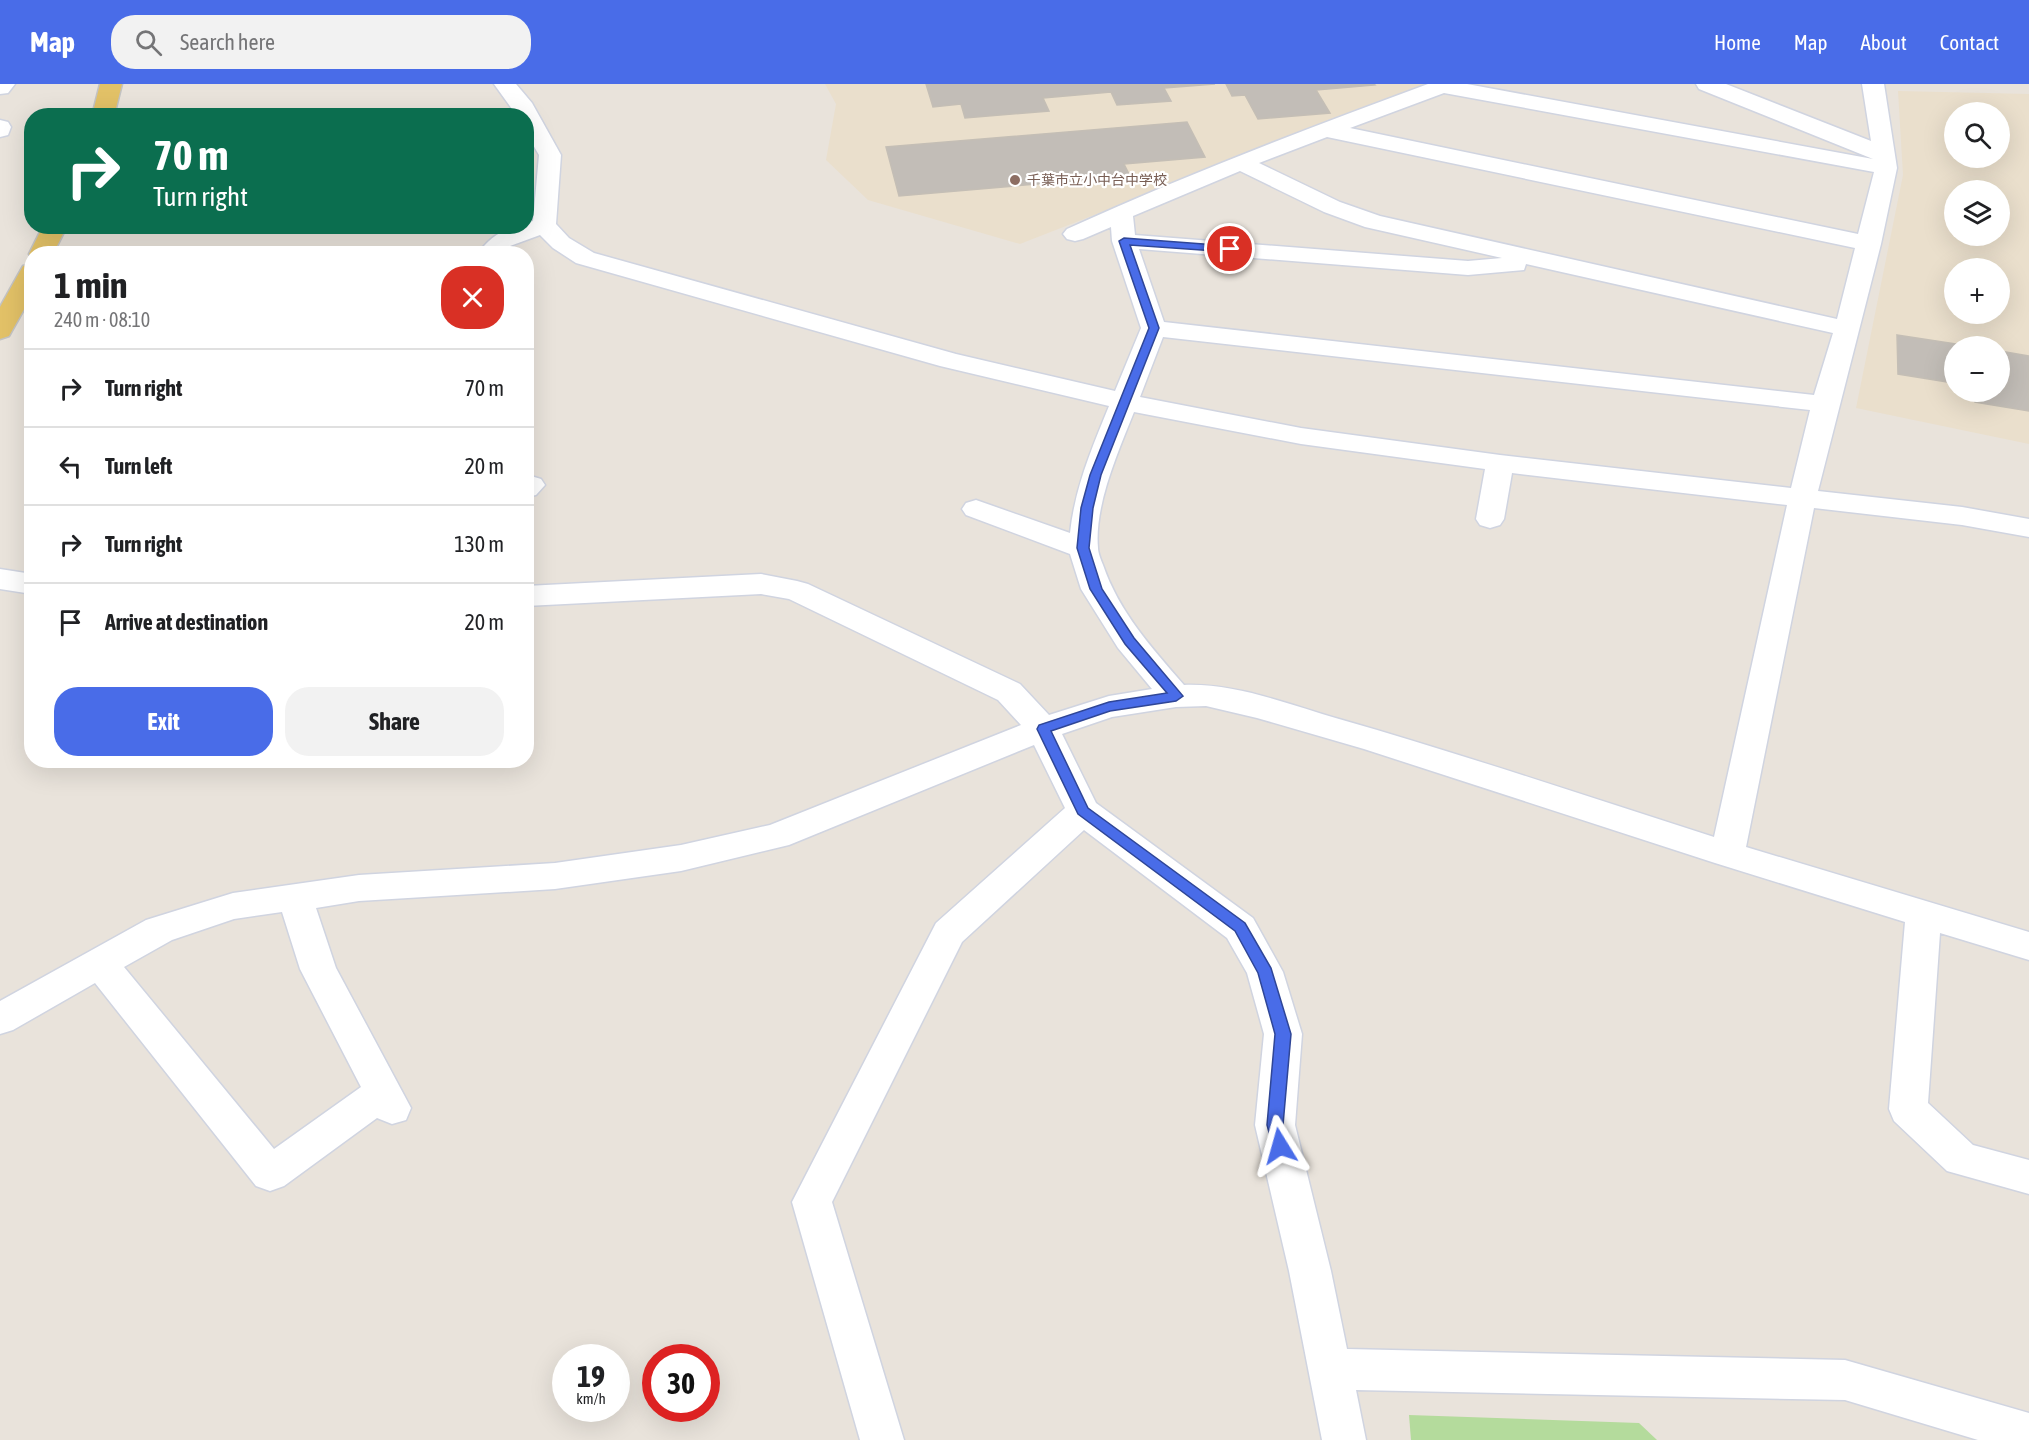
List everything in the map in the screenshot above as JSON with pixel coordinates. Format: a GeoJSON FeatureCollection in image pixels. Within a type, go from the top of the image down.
{"type":"FeatureCollection","features":[{"type":"Feature","properties":{"kind":"main road"},"geometry":{"type":"LineString","coordinates":[[105,108],[111,84]]}},
{"type":"Feature","properties":{"kind":"main road"},"geometry":{"type":"LineString","coordinates":[[0,331],[24,286]]}},
{"type":"Feature","properties":{"kind":"street"},"geometry":{"type":"LineString","coordinates":[[0,88],[4,84]]}},
{"type":"Feature","properties":{"kind":"street"},"geometry":{"type":"LineString","coordinates":[[505,84],[524,108]]}},
{"type":"Feature","properties":{"kind":"street"},"geometry":{"type":"LineString","coordinates":[[1707,84],[1886,162]]}},
{"type":"Feature","properties":{"kind":"street"},"geometry":{"type":"LineString","coordinates":[[1727,854],[1802,498],[1824,404],[1847,329],[1869,244],[1886,162],[1873,84]]}},
{"type":"Feature","properties":{"kind":"street"},"geometry":{"type":"LineString","coordinates":[[1074,234],[1121,212],[1241,163],[1446,85],[1886,162]]}},
{"type":"Feature","properties":{"kind":"street"},"geometry":{"type":"LineString","coordinates":[[534,126],[550,155],[544,225],[561,243],[585,258],[949,360],[1126,402],[1301,436],[1500,463],[1962,516],[2029,528]]}},
{"type":"Feature","properties":{"kind":"street"},"geometry":{"type":"LineString","coordinates":[[1327,130],[1869,244]]}},
{"type":"Feature","properties":{"kind":"street"},"geometry":{"type":"LineString","coordinates":[[1241,163],[1332,207],[1373,222],[1847,329]]}},
{"type":"Feature","properties":{"kind":"street"},"geometry":{"type":"LineString","coordinates":[[1121,212],[1124,241],[1154,328],[1095,475],[1087,508],[1083,548],[1096,589],[1124,632],[1176,696]]}},
{"type":"Feature","properties":{"kind":"street"},"geometry":{"type":"LineString","coordinates":[[534,229],[544,225]]}},
{"type":"Feature","properties":{"kind":"street"},"geometry":{"type":"LineString","coordinates":[[497,246],[502,241],[520,234]]}},
{"type":"Feature","properties":{"kind":"street"},"geometry":{"type":"LineString","coordinates":[[1124,241],[1468,268],[1550,263]]}},
{"type":"Feature","properties":{"kind":"street"},"geometry":{"type":"LineString","coordinates":[[1154,328],[1824,404]]}},
{"type":"Feature","properties":{"kind":"street"},"geometry":{"type":"LineString","coordinates":[[1490,519],[1500,463]]}},
{"type":"Feature","properties":{"kind":"street"},"geometry":{"type":"LineString","coordinates":[[976,509],[1083,548]]}},
{"type":"Feature","properties":{"kind":"street"},"geometry":{"type":"LineString","coordinates":[[0,579],[24,583]]}},
{"type":"Feature","properties":{"kind":"street"},"geometry":{"type":"LineString","coordinates":[[534,596],[761,584],[797,591],[1009,692],[1043,729],[1083,811],[1240,927],[1265,972],[1283,1034],[1275,1125],[1310,1271],[1344,1440]]}},
{"type":"Feature","properties":{"kind":"street"},"geometry":{"type":"LineString","coordinates":[[0,1019],[159,930],[233,906],[358,888],[555,876],[692,856],[777,836],[1043,729],[1109,707],[1176,696],[1206,695],[1258,707],[1365,738],[1727,854],[2029,946]]}},
{"type":"Feature","properties":{"kind":"street"},"geometry":{"type":"LineString","coordinates":[[882,1440],[812,1202],[949,933],[1083,811]]}},
{"type":"Feature","properties":{"kind":"street"},"geometry":{"type":"LineString","coordinates":[[101,964],[270,1174],[388,1100],[318,969],[295,898]]}},
{"type":"Feature","properties":{"kind":"street"},"geometry":{"type":"LineString","coordinates":[[1924,914],[1908,1109],[1961,1159],[2029,1177]]}},
{"type":"Feature","properties":{"kind":"street"},"geometry":{"type":"LineString","coordinates":[[1330,1369],[1845,1380],[2029,1434]]}},
{"type":"Feature","properties":{"kind":"shaded area","name":"千葉市立小中台中学校"},"geometry":{"type":"Polygon","coordinates":[[[825,84],[1428,84],[1020,244],[868,200],[826,160],[836,104],[825,84]]]}},
{"type":"Feature","properties":{"kind":"shaded area"},"geometry":{"type":"Polygon","coordinates":[[[1898,91],[2029,94],[2029,444],[1856,408],[1903,175],[1898,91]]]}},
{"type":"Feature","properties":{"kind":"green space"},"geometry":{"type":"Polygon","coordinates":[[[1409,1415],[1639,1423],[1657,1440],[1411,1440],[1409,1415]]]}},
{"type":"Feature","properties":{"kind":"building"},"geometry":{"type":"Polygon","coordinates":[[[926,84],[1215,84],[1164,88],[1171,101],[1117,105],[1111,92],[1043,98],[1049,111],[965,118],[961,104],[933,107],[926,84]]]}},
{"type":"Feature","properties":{"kind":"building"},"geometry":{"type":"Polygon","coordinates":[[[1226,84],[1375,85],[1316,90],[1330,113],[1258,119],[1245,95],[1232,96],[1226,84]]]}},
{"type":"Feature","properties":{"kind":"building"},"geometry":{"type":"Polygon","coordinates":[[[1187,122],[1205,157],[1124,164],[1130,176],[899,196],[886,147],[1187,122]]]}},
{"type":"Feature","properties":{"kind":"building"},"geometry":{"type":"Polygon","coordinates":[[[1897,335],[1944,342],[1944,381],[1898,374],[1897,335]]]}},
{"type":"Feature","properties":{"kind":"building"},"geometry":{"type":"Polygon","coordinates":[[[2010,353],[2029,356],[2029,411],[1975,402],[2010,402],[2010,353]]]}},
{"type":"Feature","properties":{"kind":"place","name":"千葉市立小中台中学校"},"geometry":{"type":"Point","coordinates":[1015,180]}},
{"type":"Feature","properties":{"kind":"route"},"geometry":{"type":"LineString","coordinates":[[1230,249],[1124,241],[1154,328],[1095,475],[1087,508],[1083,548],[1096,589],[1129,641],[1176,696],[1109,707],[1043,729],[1083,811],[1240,927],[1265,972],[1283,1034],[1275,1125],[1280,1146]]}}]}
